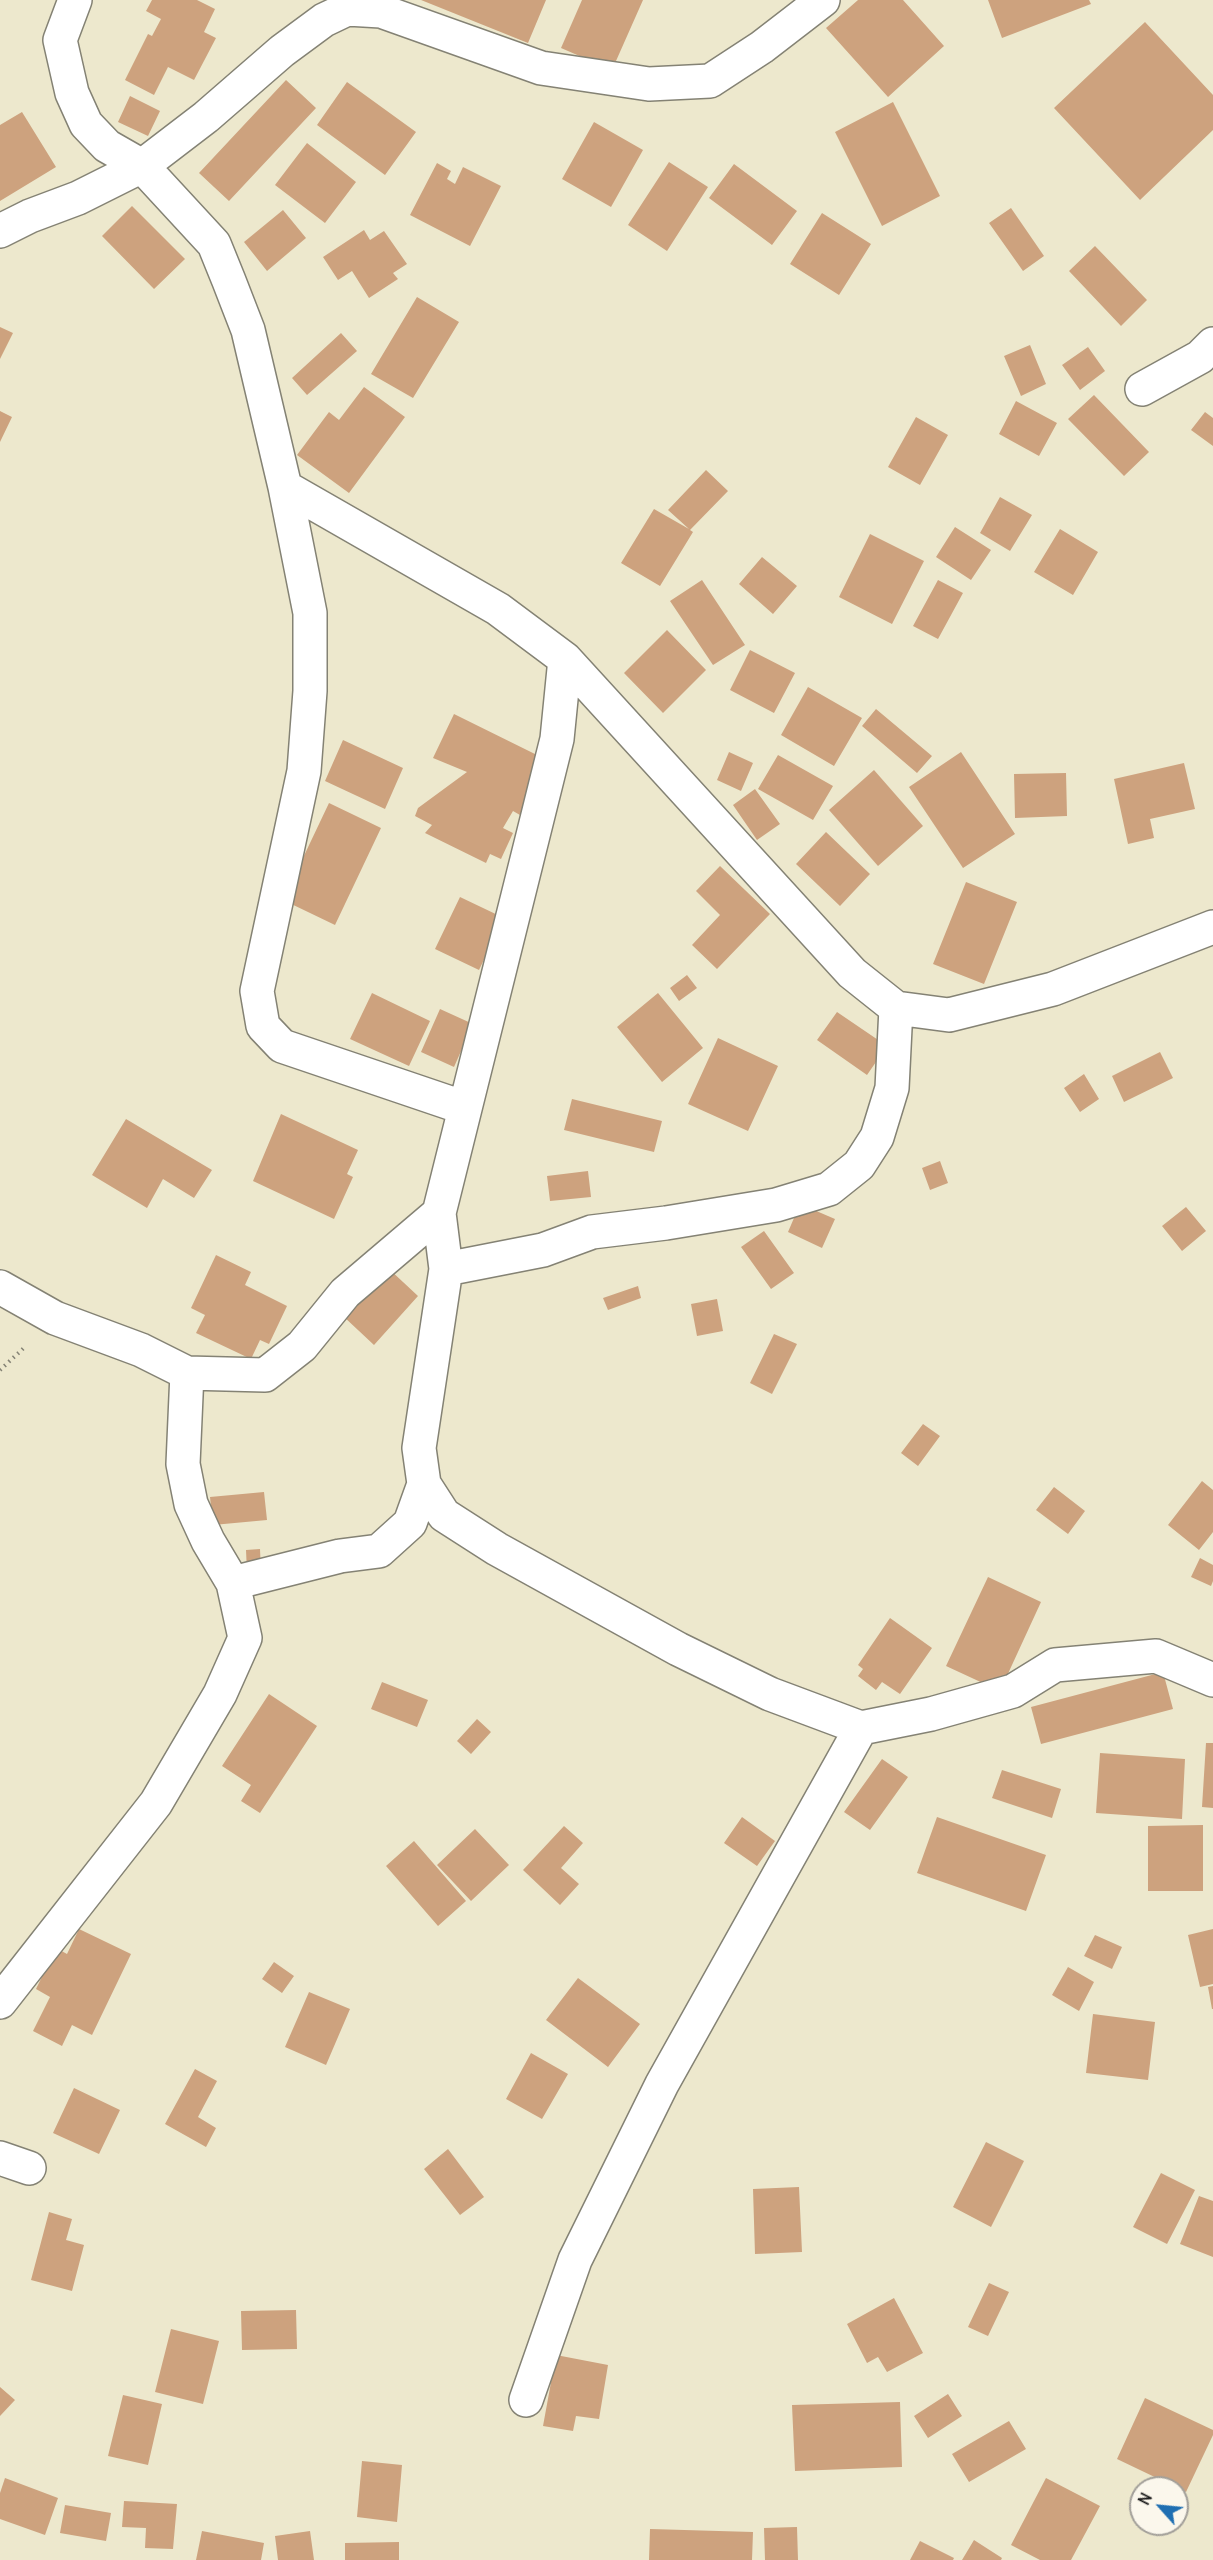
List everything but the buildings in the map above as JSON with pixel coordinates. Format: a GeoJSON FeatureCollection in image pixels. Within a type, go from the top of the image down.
{"type":"FeatureCollection","features":[{"type":"Feature","properties":{"kind":"street"},"geometry":{"type":"LineString","coordinates":[[75,0],[60,40],[72,93],[86,123],[107,146],[142,166],[214,244],[248,330],[285,487],[310,613],[310,691],[304,771],[257,991],[263,1026],[282,1046],[465,1108]]}},
{"type":"Feature","properties":{"kind":"street"},"geometry":{"type":"LineString","coordinates":[[0,231],[30,216],[78,198],[142,166],[206,117],[282,51],[324,20],[347,9],[383,6],[542,68],[649,84],[710,81],[762,47],[823,0]]}},
{"type":"Feature","properties":{"kind":"street"},"geometry":{"type":"LineString","coordinates":[[1142,389],[1200,357],[1213,344]]}},
{"type":"Feature","properties":{"kind":"street"},"geometry":{"type":"LineString","coordinates":[[285,487],[498,609],[565,659],[852,973],[896,1008],[949,1015],[987,1007],[1053,990],[1213,927]]}},
{"type":"Feature","properties":{"kind":"street"},"geometry":{"type":"LineString","coordinates":[[565,659],[557,739],[439,1213],[446,1269],[419,1448],[424,1484],[444,1515],[556,1584],[678,1649],[771,1694],[861,1728],[931,1714],[1013,1691],[1055,1665],[1156,1656],[1213,1680]]}},
{"type":"Feature","properties":{"kind":"street"},"geometry":{"type":"LineString","coordinates":[[446,1269],[543,1250],[592,1232],[666,1223],[776,1205],[829,1189],[859,1165],[877,1137],[892,1088],[896,1008]]}},
{"type":"Feature","properties":{"kind":"street"},"geometry":{"type":"LineString","coordinates":[[0,1287],[55,1318],[141,1350],[187,1373],[265,1375],[302,1346],[345,1293],[439,1213]]}},
{"type":"Feature","properties":{"kind":"street"},"geometry":{"type":"LineString","coordinates":[[0,2002],[156,1803],[220,1694],[245,1638],[233,1583],[208,1541],[191,1504],[183,1464],[187,1373]]}},
{"type":"Feature","properties":{"kind":"street"},"geometry":{"type":"LineString","coordinates":[[233,1583],[340,1556],[379,1551],[410,1523],[424,1484]]}},
{"type":"Feature","properties":{"kind":"street"},"geometry":{"type":"LineString","coordinates":[[526,2400],[575,2260],[647,2115],[861,1728]]}}]}
